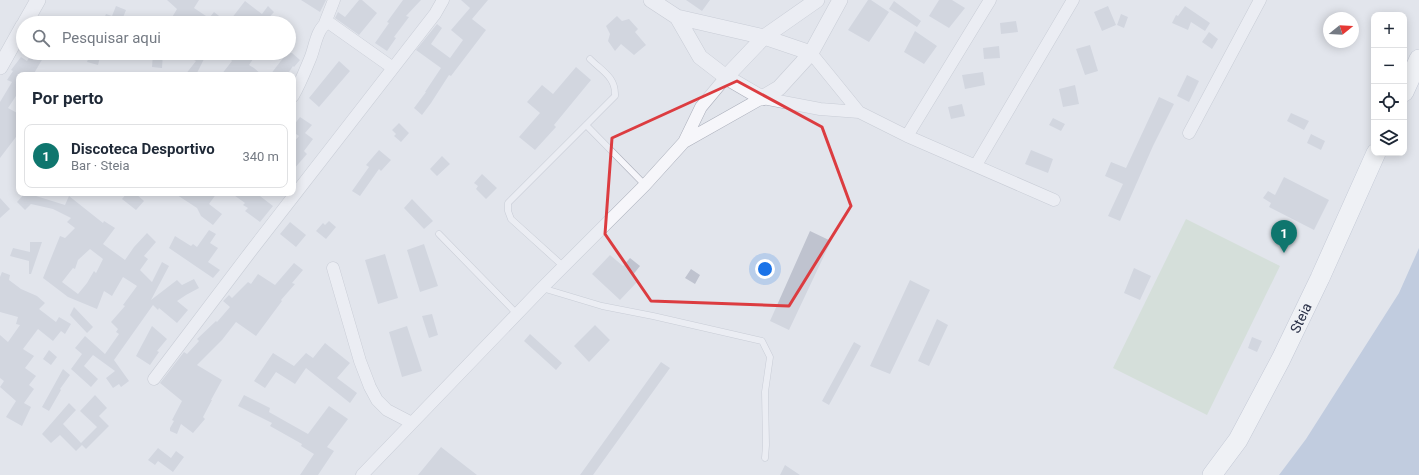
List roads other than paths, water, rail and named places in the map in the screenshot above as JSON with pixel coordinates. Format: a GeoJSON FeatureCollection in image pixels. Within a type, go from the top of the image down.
{"type":"FeatureCollection","features":[{"type":"Feature","properties":{"kind":"main road"},"geometry":{"type":"LineString","coordinates":[[1407,85],[1419,59]]}},
{"type":"Feature","properties":{"kind":"main road","name":"Steia"},"geometry":{"type":"LineString","coordinates":[[1212,475],[1238,440],[1281,359],[1320,278],[1375,156]]}},
{"type":"Feature","properties":{"kind":"street"},"geometry":{"type":"LineString","coordinates":[[29,16],[38,0]]}},
{"type":"Feature","properties":{"kind":"street"},"geometry":{"type":"LineString","coordinates":[[296,90],[334,0]]}},
{"type":"Feature","properties":{"kind":"street"},"geometry":{"type":"LineString","coordinates":[[296,193],[435,14],[443,0]]}},
{"type":"Feature","properties":{"kind":"street"},"geometry":{"type":"LineString","coordinates":[[651,0],[677,17],[764,37],[811,52],[859,112]]}},
{"type":"Feature","properties":{"kind":"street"},"geometry":{"type":"LineString","coordinates":[[362,475],[563,266],[645,185],[684,142],[701,107],[726,77],[764,37],[817,0]]}},
{"type":"Feature","properties":{"kind":"street"},"geometry":{"type":"LineString","coordinates":[[684,142],[779,88],[811,52],[840,0]]}},
{"type":"Feature","properties":{"kind":"street"},"geometry":{"type":"LineString","coordinates":[[907,136],[990,0]]}},
{"type":"Feature","properties":{"kind":"street"},"geometry":{"type":"LineString","coordinates":[[976,165],[1072,0]]}},
{"type":"Feature","properties":{"kind":"street"},"geometry":{"type":"LineString","coordinates":[[1189,132],[1260,0]]}},
{"type":"Feature","properties":{"kind":"street"},"geometry":{"type":"LineString","coordinates":[[677,17],[700,57],[726,77],[762,98],[820,109],[859,112],[907,136],[1054,200]]}},
{"type":"Feature","properties":{"kind":"street"},"geometry":{"type":"LineString","coordinates":[[325,23],[330,23],[393,68]]}},
{"type":"Feature","properties":{"kind":"street"},"geometry":{"type":"LineString","coordinates":[[0,67],[16,38]]}},
{"type":"Feature","properties":{"kind":"street"},"geometry":{"type":"LineString","coordinates":[[154,379],[294,196]]}},
{"type":"Feature","properties":{"kind":"street"},"geometry":{"type":"LineString","coordinates":[[333,268],[360,361],[370,387],[378,400],[387,410],[412,423]]}},
{"type":"Feature","properties":{"kind":"lane"},"geometry":{"type":"LineString","coordinates":[[563,266],[511,219],[508,211],[508,203],[615,96],[613,81],[590,60]]}},
{"type":"Feature","properties":{"kind":"lane"},"geometry":{"type":"LineString","coordinates":[[586,125],[645,185]]}},
{"type":"Feature","properties":{"kind":"lane"},"geometry":{"type":"LineString","coordinates":[[439,234],[517,314]]}},
{"type":"Feature","properties":{"kind":"lane"},"geometry":{"type":"LineString","coordinates":[[542,288],[602,306],[762,341],[770,357],[765,392],[765,458]]}},
{"type":"Feature","properties":{"kind":"water"},"geometry":{"type":"Polygon","coordinates":[[[1419,248],[1419,475],[1279,475],[1306,439],[1399,293],[1419,248]]]}},
{"type":"Feature","properties":{"kind":"place","name":"Discoteca Desportivo"},"geometry":{"type":"Point","coordinates":[1284,253]}}]}
